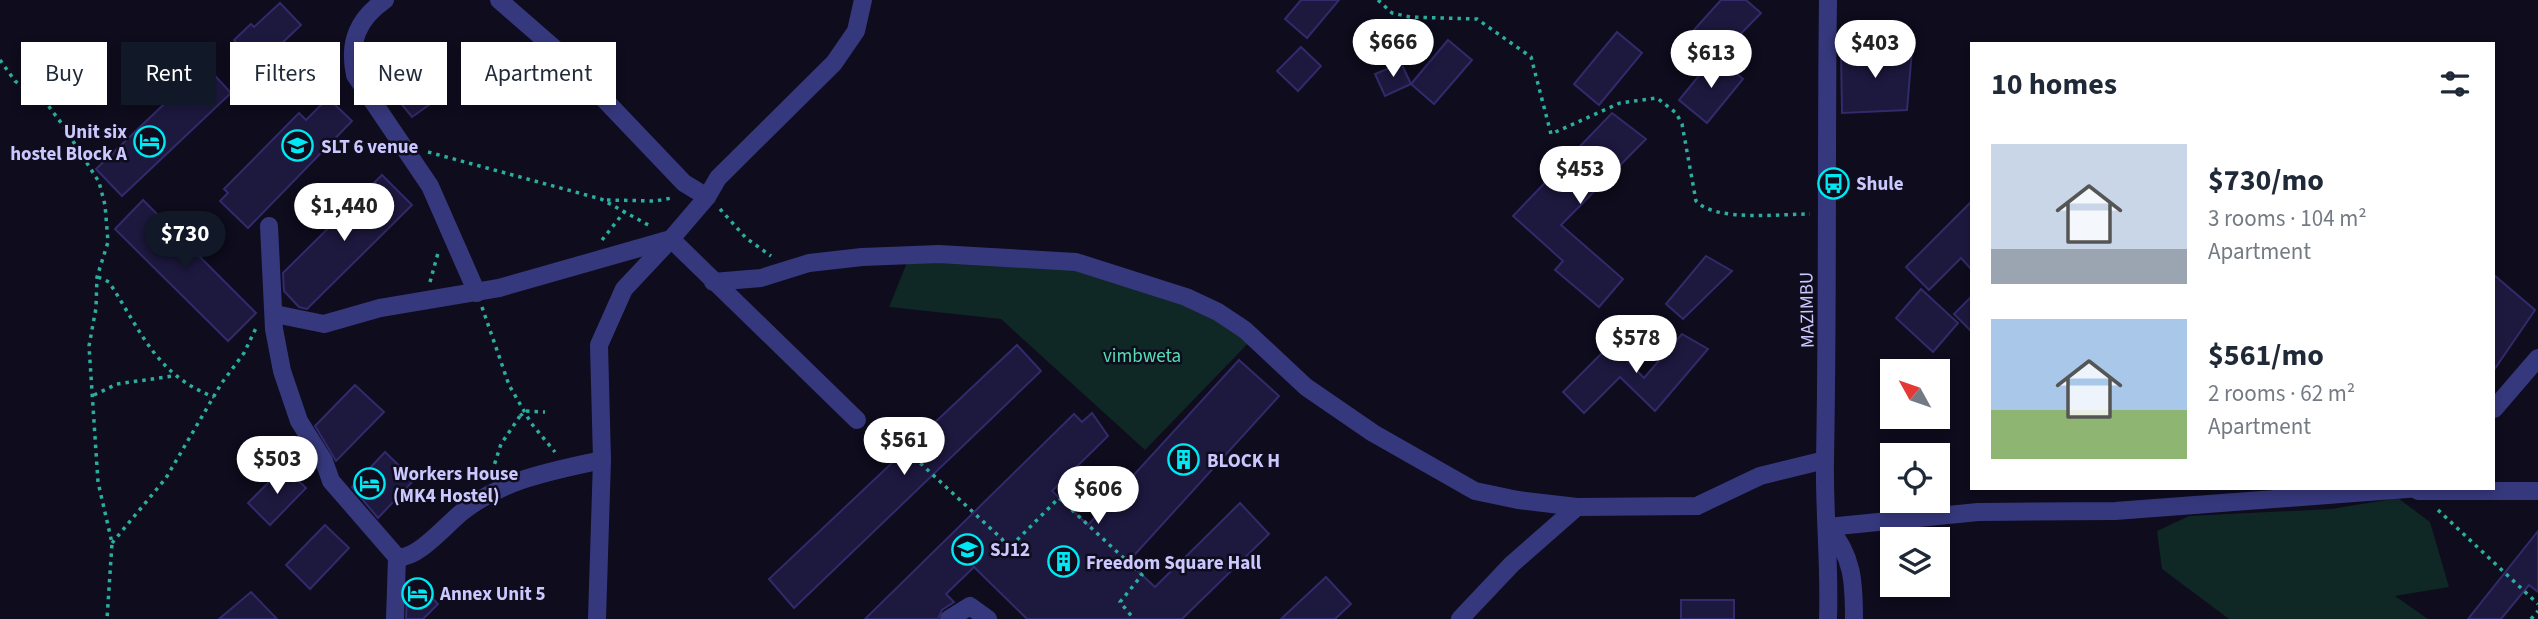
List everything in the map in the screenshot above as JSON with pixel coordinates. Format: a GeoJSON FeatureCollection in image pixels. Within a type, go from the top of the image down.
{"type":"FeatureCollection","features":[{"type":"Feature","properties":{"kind":"street"},"geometry":{"type":"LineString","coordinates":[[385,0],[373,8],[355,30],[351,56],[355,75],[430,186],[477,293]]}},
{"type":"Feature","properties":{"kind":"street"},"geometry":{"type":"LineString","coordinates":[[499,0],[561,54],[684,183],[707,197]]}},
{"type":"Feature","properties":{"kind":"street"},"geometry":{"type":"LineString","coordinates":[[597,619],[602,460],[599,345],[624,289],[707,197],[718,178],[834,63],[856,31],[863,0]]}},
{"type":"Feature","properties":{"kind":"street","name":"MAZIMBU"},"geometry":{"type":"LineString","coordinates":[[1828,0],[1825,215],[1829,398],[1825,460],[1828,619]]}},
{"type":"Feature","properties":{"kind":"street"},"geometry":{"type":"LineString","coordinates":[[269,226],[274,329],[282,371],[309,442],[324,461],[331,481],[397,557],[395,619]]}},
{"type":"Feature","properties":{"kind":"street"},"geometry":{"type":"LineString","coordinates":[[275,314],[324,324],[380,308],[477,293],[671,239]]}},
{"type":"Feature","properties":{"kind":"street"},"geometry":{"type":"LineString","coordinates":[[671,239],[857,420]]}},
{"type":"Feature","properties":{"kind":"street"},"geometry":{"type":"LineString","coordinates":[[713,282],[761,278],[799,265],[862,257],[939,254],[1076,262],[1186,297],[1218,312],[1245,330],[1317,394],[1404,452],[1475,491],[1528,502],[1577,507],[1697,506],[1760,476],[1825,460]]}},
{"type":"Feature","properties":{"kind":"street"},"geometry":{"type":"LineString","coordinates":[[2495,408],[2538,358]]}},
{"type":"Feature","properties":{"kind":"street"},"geometry":{"type":"LineString","coordinates":[[397,557],[411,556],[462,511],[500,486],[602,460]]}},
{"type":"Feature","properties":{"kind":"street"},"geometry":{"type":"LineString","coordinates":[[1828,527],[1978,513],[2115,511],[2405,490]]}},
{"type":"Feature","properties":{"kind":"street"},"geometry":{"type":"LineString","coordinates":[[2478,490],[2538,491]]}},
{"type":"Feature","properties":{"kind":"street"},"geometry":{"type":"LineString","coordinates":[[1460,619],[1512,564],[1577,507]]}},
{"type":"Feature","properties":{"kind":"street"},"geometry":{"type":"LineString","coordinates":[[1828,527],[1838,538],[1852,566],[1854,619]]}},
{"type":"Feature","properties":{"kind":"street"},"geometry":{"type":"LineString","coordinates":[[948,619],[970,606],[988,619]]}},
{"type":"Feature","properties":{"kind":"path"},"geometry":{"type":"LineString","coordinates":[[1378,0],[1392,13],[1410,17],[1477,19],[1531,57],[1551,134],[1620,103],[1657,98],[1665,103],[1682,124],[1696,201],[1707,210],[1733,214],[1825,215]]}},
{"type":"Feature","properties":{"kind":"path"},"geometry":{"type":"LineString","coordinates":[[0,60],[15,81],[47,104],[99,182],[105,205],[108,242],[97,277],[96,308],[89,346],[98,482],[112,543],[107,619]]}},
{"type":"Feature","properties":{"kind":"path"},"geometry":{"type":"LineString","coordinates":[[404,145],[601,199],[634,202],[677,197]]}},
{"type":"Feature","properties":{"kind":"path"},"geometry":{"type":"LineString","coordinates":[[707,197],[765,254],[799,265]]}},
{"type":"Feature","properties":{"kind":"path"},"geometry":{"type":"LineString","coordinates":[[601,199],[635,216],[671,239]]}},
{"type":"Feature","properties":{"kind":"path"},"geometry":{"type":"LineString","coordinates":[[425,288],[433,278],[440,244]]}},
{"type":"Feature","properties":{"kind":"path"},"geometry":{"type":"LineString","coordinates":[[97,277],[110,282],[164,368],[184,384],[214,397]]}},
{"type":"Feature","properties":{"kind":"path"},"geometry":{"type":"LineString","coordinates":[[477,293],[509,385],[531,423],[567,468]]}},
{"type":"Feature","properties":{"kind":"path"},"geometry":{"type":"LineString","coordinates":[[112,543],[166,478],[214,397],[244,353],[251,334],[275,314]]}},
{"type":"Feature","properties":{"kind":"path"},"geometry":{"type":"LineString","coordinates":[[94,395],[117,384],[173,376]]}},
{"type":"Feature","properties":{"kind":"path"},"geometry":{"type":"LineString","coordinates":[[488,495],[501,444],[520,416],[526,411],[545,412]]}},
{"type":"Feature","properties":{"kind":"path"},"geometry":{"type":"LineString","coordinates":[[857,420],[904,448],[1002,539],[1008,549],[1059,498],[1142,575],[1120,602],[1134,619]]}},
{"type":"Feature","properties":{"kind":"path"},"geometry":{"type":"LineString","coordinates":[[2420,490],[2538,604]]}},
{"type":"Feature","properties":{"kind":"path"},"geometry":{"type":"LineString","coordinates":[[2530,619],[2538,611]]}},
{"type":"Feature","properties":{"kind":"green space","name":"vimbweta"},"geometry":{"type":"Polygon","coordinates":[[[910,255],[1084,265],[1175,293],[1260,331],[1145,450],[1001,319],[889,307],[910,255]]]}},
{"type":"Feature","properties":{"kind":"green space"},"geometry":{"type":"Polygon","coordinates":[[[2398,498],[2430,522],[2449,587],[2395,596],[2428,619],[2229,619],[2162,569],[2157,531],[2189,516],[2331,509],[2398,498]]]}},
{"type":"Feature","properties":{"kind":"building"},"geometry":{"type":"Polygon","coordinates":[[[1301,0],[1339,0],[1307,38],[1285,19],[1301,0]]]}},
{"type":"Feature","properties":{"kind":"building"},"geometry":{"type":"Polygon","coordinates":[[[1721,0],[1746,0],[1761,13],[1721,54],[1694,30],[1721,0]]]}},
{"type":"Feature","properties":{"kind":"building"},"geometry":{"type":"Polygon","coordinates":[[[280,3],[301,25],[283,42],[234,40],[251,24],[254,27],[280,3]]]}},
{"type":"Feature","properties":{"kind":"building"},"geometry":{"type":"Polygon","coordinates":[[[1617,32],[1642,53],[1599,105],[1574,84],[1617,32]]]}},
{"type":"Feature","properties":{"kind":"building"},"geometry":{"type":"Polygon","coordinates":[[[1448,40],[1472,60],[1434,104],[1411,84],[1448,40]]]}},
{"type":"Feature","properties":{"kind":"building"},"geometry":{"type":"Polygon","coordinates":[[[1301,47],[1321,66],[1298,91],[1277,71],[1301,47]]]}},
{"type":"Feature","properties":{"kind":"building"},"geometry":{"type":"Polygon","coordinates":[[[1841,49],[1912,50],[1907,110],[1842,113],[1841,49]]]}},
{"type":"Feature","properties":{"kind":"building"},"geometry":{"type":"Polygon","coordinates":[[[1715,56],[1743,79],[1707,123],[1679,100],[1715,56]]]}},
{"type":"Feature","properties":{"kind":"building"},"geometry":{"type":"Polygon","coordinates":[[[1401,63],[1411,84],[1385,96],[1375,74],[1401,63]]]}},
{"type":"Feature","properties":{"kind":"building"},"geometry":{"type":"Polygon","coordinates":[[[216,77],[230,92],[122,196],[96,169],[163,105],[216,105],[216,77]]]}},
{"type":"Feature","properties":{"kind":"building"},"geometry":{"type":"Polygon","coordinates":[[[321,105],[335,105],[352,121],[248,228],[220,201],[228,193],[224,189],[299,113],[306,120],[321,105]]]}},
{"type":"Feature","properties":{"kind":"building"},"geometry":{"type":"Polygon","coordinates":[[[402,105],[429,105],[412,117],[402,105]]]}},
{"type":"Feature","properties":{"kind":"building"},"geometry":{"type":"Polygon","coordinates":[[[1612,113],[1646,139],[1561,225],[1623,279],[1599,307],[1555,270],[1563,261],[1513,216],[1612,113]]]}},
{"type":"Feature","properties":{"kind":"building"},"geometry":{"type":"Polygon","coordinates":[[[382,175],[412,205],[307,309],[299,307],[284,291],[283,273],[382,175]]]}},
{"type":"Feature","properties":{"kind":"building"},"geometry":{"type":"Polygon","coordinates":[[[143,200],[256,313],[228,341],[115,229],[143,200]]]}},
{"type":"Feature","properties":{"kind":"building"},"geometry":{"type":"Polygon","coordinates":[[[1970,203],[1970,268],[1961,258],[1929,290],[1906,267],[1970,203]]]}},
{"type":"Feature","properties":{"kind":"building"},"geometry":{"type":"Polygon","coordinates":[[[1706,256],[1732,271],[1683,319],[1666,304],[1706,256]]]}},
{"type":"Feature","properties":{"kind":"building"},"geometry":{"type":"Polygon","coordinates":[[[2495,276],[2535,310],[2495,369],[2495,276]]]}},
{"type":"Feature","properties":{"kind":"building"},"geometry":{"type":"Polygon","coordinates":[[[1921,289],[1958,323],[1933,352],[1896,318],[1921,289]]]}},
{"type":"Feature","properties":{"kind":"building"},"geometry":{"type":"Polygon","coordinates":[[[1970,298],[1970,330],[1954,314],[1970,298]]]}},
{"type":"Feature","properties":{"kind":"building"},"geometry":{"type":"Polygon","coordinates":[[[1682,334],[1708,349],[1655,411],[1620,377],[1584,413],[1563,392],[1611,344],[1644,378],[1682,334]]]}},
{"type":"Feature","properties":{"kind":"building"},"geometry":{"type":"Polygon","coordinates":[[[1017,345],[1041,371],[794,608],[769,579],[1017,345]]]}},
{"type":"Feature","properties":{"kind":"building"},"geometry":{"type":"Polygon","coordinates":[[[1239,360],[1279,396],[1128,562],[1155,587],[1240,503],[1269,534],[1182,619],[1027,619],[974,567],[946,594],[954,602],[942,610],[938,619],[865,619],[1074,414],[1082,422],[1092,413],[1108,436],[1052,491],[1088,525],[1239,360]]]}},
{"type":"Feature","properties":{"kind":"building"},"geometry":{"type":"Polygon","coordinates":[[[355,385],[384,412],[336,461],[315,426],[355,385]]]}},
{"type":"Feature","properties":{"kind":"building"},"geometry":{"type":"Polygon","coordinates":[[[385,452],[414,480],[378,518],[352,487],[385,452]]]}},
{"type":"Feature","properties":{"kind":"building"},"geometry":{"type":"Polygon","coordinates":[[[284,467],[306,488],[270,525],[248,503],[284,467]]]}},
{"type":"Feature","properties":{"kind":"building"},"geometry":{"type":"Polygon","coordinates":[[[325,525],[349,548],[310,589],[286,565],[325,525]]]}},
{"type":"Feature","properties":{"kind":"building"},"geometry":{"type":"Polygon","coordinates":[[[2538,531],[2538,592],[2529,585],[2501,619],[2468,619],[2538,531]]]}},
{"type":"Feature","properties":{"kind":"building"},"geometry":{"type":"Polygon","coordinates":[[[1326,577],[1351,604],[1335,619],[1281,619],[1326,577]]]}},
{"type":"Feature","properties":{"kind":"building","name":"Annex Unit 5"},"geometry":{"type":"Polygon","coordinates":[[[418,584],[438,604],[423,619],[406,619],[407,594],[418,584]]]}},
{"type":"Feature","properties":{"kind":"building"},"geometry":{"type":"Polygon","coordinates":[[[251,592],[277,619],[219,619],[251,592]]]}},
{"type":"Feature","properties":{"kind":"building"},"geometry":{"type":"Polygon","coordinates":[[[1681,600],[1734,600],[1734,619],[1681,619],[1681,600]]]}},
{"type":"Feature","properties":{"kind":"place","name":"Unit six hostel Block A"},"geometry":{"type":"Point","coordinates":[150,142]}},
{"type":"Feature","properties":{"kind":"place","name":"SLT 6 venue"},"geometry":{"type":"Point","coordinates":[298,146]}},
{"type":"Feature","properties":{"kind":"place","name":"Shule"},"geometry":{"type":"Point","coordinates":[1833,183]}},
{"type":"Feature","properties":{"kind":"place","name":"BLOCK H"},"geometry":{"type":"Point","coordinates":[1184,460]}},
{"type":"Feature","properties":{"kind":"place","name":"Workers House (MK4 Hostel)"},"geometry":{"type":"Point","coordinates":[370,484]}},
{"type":"Feature","properties":{"kind":"place","name":"SJ12"},"geometry":{"type":"Point","coordinates":[967,549]}},
{"type":"Feature","properties":{"kind":"place","name":"Freedom Square Hall"},"geometry":{"type":"Point","coordinates":[1063,562]}},
{"type":"Feature","properties":{"kind":"place","name":"Annex Unit 5"},"geometry":{"type":"Point","coordinates":[417,593]}}]}
